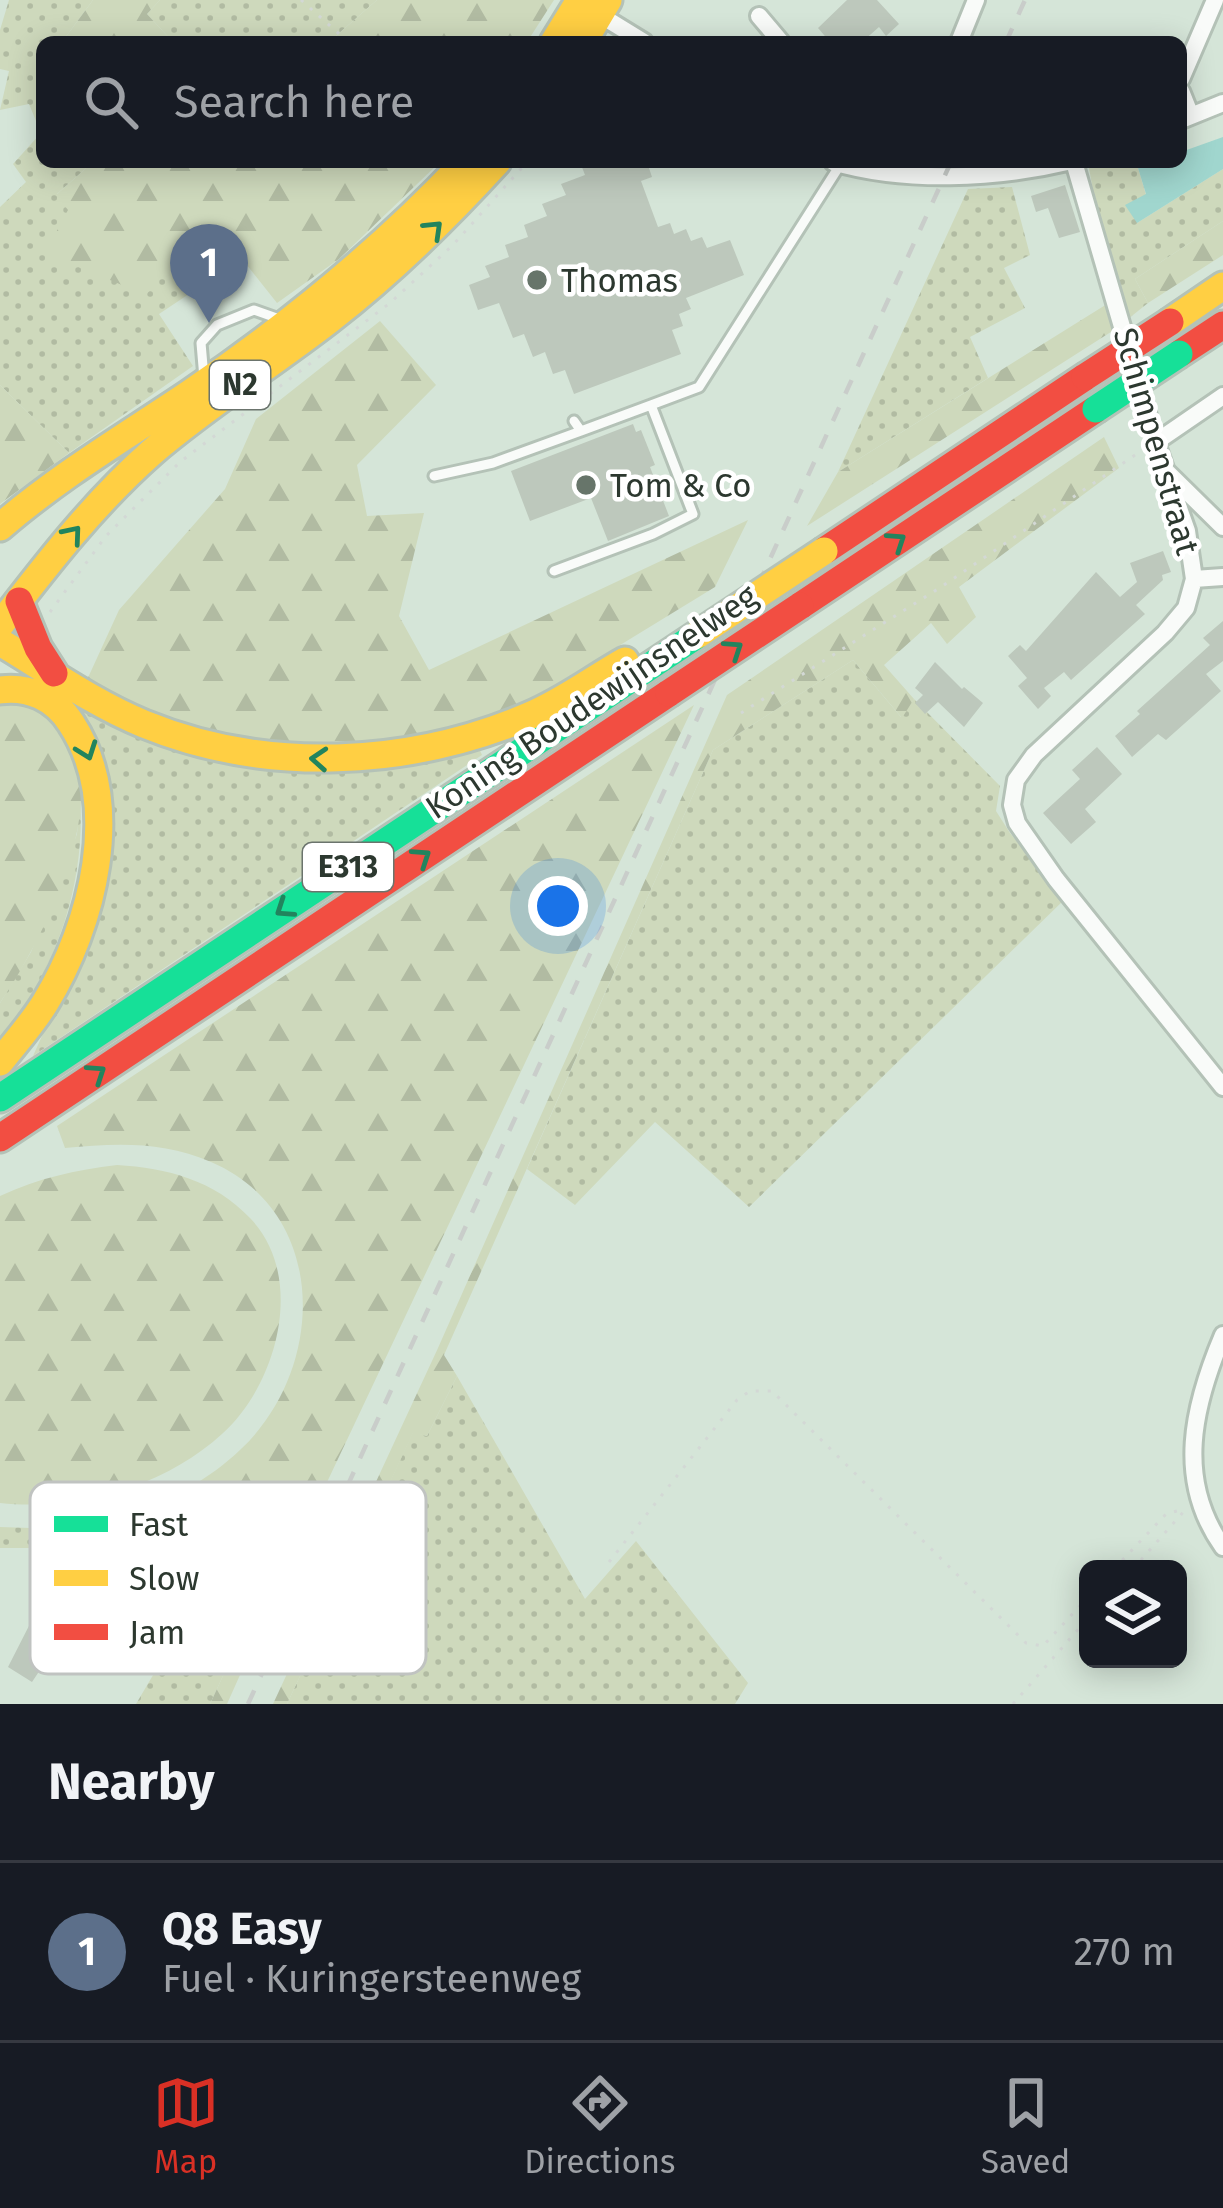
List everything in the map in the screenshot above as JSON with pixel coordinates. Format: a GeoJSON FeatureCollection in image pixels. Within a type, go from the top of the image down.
{"type":"FeatureCollection","features":[{"type":"Feature","properties":{"kind":"main road"},"geometry":{"type":"LineString","coordinates":[[561,36],[596,5]]}},
{"type":"Feature","properties":{"kind":"main road"},"geometry":{"type":"LineString","coordinates":[[585,36],[596,5]]}},
{"type":"Feature","properties":{"kind":"main road","name":"N2"},"geometry":{"type":"LineString","coordinates":[[0,527],[290,323],[367,262],[459,168]]}},
{"type":"Feature","properties":{"kind":"main road","name":"N2"},"geometry":{"type":"LineString","coordinates":[[0,625],[16,590],[131,471],[186,424],[367,291],[492,168]]}},
{"type":"Feature","properties":{"kind":"main road","name":"Koning Boudewijnsnelweg"},"geometry":{"type":"LineString","coordinates":[[0,1098],[1223,286]]}},
{"type":"Feature","properties":{"kind":"main road","name":"Koning Boudewijnsnelweg"},"geometry":{"type":"LineString","coordinates":[[0,1138],[1223,325]]}},
{"type":"Feature","properties":{"kind":"main road"},"geometry":{"type":"LineString","coordinates":[[16,590],[38,647],[57,678]]}},
{"type":"Feature","properties":{"kind":"main road"},"geometry":{"type":"LineString","coordinates":[[0,642],[84,696],[164,733],[250,751],[334,761],[453,743],[531,715],[662,640],[697,635]]}},
{"type":"Feature","properties":{"kind":"main road"},"geometry":{"type":"LineString","coordinates":[[0,690],[37,693],[57,705],[78,728],[91,755],[98,819],[95,863],[73,941],[47,1000],[0,1062]]}},
{"type":"Feature","properties":{"kind":"street"},"geometry":{"type":"LineString","coordinates":[[961,36],[976,0]]}},
{"type":"Feature","properties":{"kind":"street"},"geometry":{"type":"LineString","coordinates":[[1187,66],[1215,0]]}},
{"type":"Feature","properties":{"kind":"street"},"geometry":{"type":"LineString","coordinates":[[596,5],[636,36]]}},
{"type":"Feature","properties":{"kind":"street"},"geometry":{"type":"LineString","coordinates":[[759,16],[777,36]]}},
{"type":"Feature","properties":{"kind":"street"},"geometry":{"type":"LineString","coordinates":[[1187,118],[1223,104]]}},
{"type":"Feature","properties":{"kind":"street"},"geometry":{"type":"LineString","coordinates":[[900,168],[967,177],[1029,168]]}},
{"type":"Feature","properties":{"kind":"street","name":"Schimpenstraat"},"geometry":{"type":"LineString","coordinates":[[1073,168],[1187,531],[1194,579],[1186,608],[1165,633],[1034,755],[1016,780],[1012,805],[1017,823],[1056,879],[1223,1088]]}},
{"type":"Feature","properties":{"kind":"street"},"geometry":{"type":"LineString","coordinates":[[1156,441],[1223,396]]}},
{"type":"Feature","properties":{"kind":"street"},"geometry":{"type":"LineString","coordinates":[[1164,468],[1223,527]]}},
{"type":"Feature","properties":{"kind":"street"},"geometry":{"type":"LineString","coordinates":[[1194,579],[1223,577]]}},
{"type":"Feature","properties":{"kind":"street"},"geometry":{"type":"LineString","coordinates":[[1223,1335],[1196,1417],[1191,1470],[1192,1506],[1223,1547]]}},
{"type":"Feature","properties":{"kind":"lane"},"geometry":{"type":"LineString","coordinates":[[434,476],[493,464],[699,387],[834,168]]}},
{"type":"Feature","properties":{"kind":"lane"},"geometry":{"type":"LineString","coordinates":[[205,383],[201,343],[218,325],[254,310],[290,323]]}},
{"type":"Feature","properties":{"kind":"lane"},"geometry":{"type":"LineString","coordinates":[[554,571],[693,514],[651,405]]}},
{"type":"Feature","properties":{"kind":"lane"},"geometry":{"type":"LineString","coordinates":[[574,421],[581,431]]}},
{"type":"Feature","properties":{"kind":"path"},"geometry":{"type":"LineString","coordinates":[[301,0],[341,36]]}},
{"type":"Feature","properties":{"kind":"path"},"geometry":{"type":"LineString","coordinates":[[42,623],[106,536],[154,486],[250,406],[390,304],[453,245],[522,168]]}},
{"type":"Feature","properties":{"kind":"path"},"geometry":{"type":"LineString","coordinates":[[741,713],[941,587],[1156,441]]}},
{"type":"Feature","properties":{"kind":"path"},"geometry":{"type":"LineString","coordinates":[[609,1562],[737,1400],[750,1391],[772,1391],[1026,1643],[1043,1646],[1079,1607]]}},
{"type":"Feature","properties":{"kind":"path"},"geometry":{"type":"LineString","coordinates":[[1123,1560],[1166,1514],[1192,1506]]}},
{"type":"Feature","properties":{"kind":"path"},"geometry":{"type":"LineString","coordinates":[[1141,1560],[1192,1506]]}},
{"type":"Feature","properties":{"kind":"path"},"geometry":{"type":"LineString","coordinates":[[1013,1704],[1079,1628]]}},
{"type":"Feature","properties":{"kind":"green space"},"geometry":{"type":"Polygon","coordinates":[[[9,0],[93,0],[66,36],[36,36],[36,121],[29,104],[0,110],[9,71],[0,69],[0,30],[9,0]]]}},
{"type":"Feature","properties":{"kind":"green space"},"geometry":{"type":"Polygon","coordinates":[[[93,0],[160,0],[147,14],[167,36],[66,36],[93,0]]]}},
{"type":"Feature","properties":{"kind":"green space"},"geometry":{"type":"Polygon","coordinates":[[[160,0],[377,0],[336,36],[167,36],[147,14],[160,0]]]}},
{"type":"Feature","properties":{"kind":"green space"},"geometry":{"type":"Polygon","coordinates":[[[377,0],[554,0],[531,36],[336,36],[377,0]]]}},
{"type":"Feature","properties":{"kind":"green space"},"geometry":{"type":"Polygon","coordinates":[[[36,139],[36,168],[86,168],[57,194],[173,262],[213,278],[159,314],[193,366],[69,453],[0,385],[0,207],[26,182],[13,164],[36,139]]]}},
{"type":"Feature","properties":{"kind":"green space"},"geometry":{"type":"Polygon","coordinates":[[[86,168],[434,168],[339,259],[277,303],[242,259],[213,278],[173,262],[146,295],[45,253],[68,210],[56,195],[86,168]]]}},
{"type":"Feature","properties":{"kind":"green space"},"geometry":{"type":"Polygon","coordinates":[[[1089,168],[1138,168],[1146,195],[1137,223],[1223,169],[1223,221],[1135,279],[1148,303],[1128,319],[1089,168]]]}},
{"type":"Feature","properties":{"kind":"green space"},"geometry":{"type":"Polygon","coordinates":[[[1012,187],[1030,255],[1004,268],[1025,308],[970,337],[988,378],[838,472],[968,189],[1012,187]]]}},
{"type":"Feature","properties":{"kind":"green space"},"geometry":{"type":"Polygon","coordinates":[[[1223,221],[1223,255],[1148,303],[1135,279],[1223,221]]]}},
{"type":"Feature","properties":{"kind":"green space"},"geometry":{"type":"Polygon","coordinates":[[[1107,304],[1114,330],[807,526],[838,472],[1107,304]]]}},
{"type":"Feature","properties":{"kind":"green space"},"geometry":{"type":"Polygon","coordinates":[[[380,321],[436,385],[357,465],[367,516],[424,513],[399,616],[429,670],[748,520],[715,587],[532,699],[440,734],[367,746],[296,747],[187,729],[86,682],[119,610],[225,489],[256,419],[380,321]]]}},
{"type":"Feature","properties":{"kind":"green space"},"geometry":{"type":"Polygon","coordinates":[[[0,385],[69,453],[0,504],[0,385]]]}},
{"type":"Feature","properties":{"kind":"green space"},"geometry":{"type":"Polygon","coordinates":[[[1104,437],[1119,468],[959,587],[976,617],[947,644],[931,623],[884,665],[914,699],[902,718],[853,660],[713,750],[444,1355],[457,1376],[427,1436],[413,1433],[390,1482],[376,1482],[438,1348],[727,695],[1104,437]]]}},
{"type":"Feature","properties":{"kind":"green space"},"geometry":{"type":"Polygon","coordinates":[[[853,660],[901,717],[914,699],[1000,786],[996,811],[1065,899],[749,1207],[655,1122],[575,1205],[527,1169],[713,750],[853,660]]]}},
{"type":"Feature","properties":{"kind":"green space"},"geometry":{"type":"Polygon","coordinates":[[[0,699],[28,703],[49,717],[74,754],[81,785],[80,816],[62,884],[0,1003],[0,699]]]}},
{"type":"Feature","properties":{"kind":"green space"},"geometry":{"type":"Polygon","coordinates":[[[694,705],[327,1482],[197,1482],[241,1449],[269,1416],[289,1378],[300,1336],[302,1295],[295,1254],[278,1217],[250,1186],[211,1162],[139,1145],[65,1148],[57,1126],[694,705]]]}},
{"type":"Feature","properties":{"kind":"green space"},"geometry":{"type":"Polygon","coordinates":[[[72,706],[176,750],[477,744],[482,755],[33,1056],[81,949],[106,855],[72,706]]]}},
{"type":"Feature","properties":{"kind":"green space"},"geometry":{"type":"Polygon","coordinates":[[[80,797],[77,871],[69,908],[42,977],[0,1041],[0,1003],[31,952],[77,834],[80,797]]]}},
{"type":"Feature","properties":{"kind":"green space"},"geometry":{"type":"Polygon","coordinates":[[[117,1165],[154,1169],[205,1185],[236,1205],[267,1242],[277,1270],[278,1330],[258,1388],[222,1434],[199,1453],[144,1482],[30,1482],[30,1505],[0,1503],[0,1196],[86,1169],[117,1165]]]}},
{"type":"Feature","properties":{"kind":"green space"},"geometry":{"type":"Polygon","coordinates":[[[457,1376],[585,1599],[636,1541],[748,1683],[735,1704],[287,1704],[301,1674],[426,1674],[426,1482],[390,1482],[413,1432],[427,1436],[457,1376]]]}},
{"type":"Feature","properties":{"kind":"green space"},"geometry":{"type":"Polygon","coordinates":[[[0,1527],[30,1528],[30,1548],[0,1548],[0,1527]]]}},
{"type":"Feature","properties":{"kind":"green space"},"geometry":{"type":"Polygon","coordinates":[[[154,1674],[224,1674],[210,1704],[136,1704],[154,1674]]]}},
{"type":"Feature","properties":{"kind":"green space"},"geometry":{"type":"Polygon","coordinates":[[[224,1674],[240,1674],[227,1704],[210,1704],[224,1674]]]}},
{"type":"Feature","properties":{"kind":"green space"},"geometry":{"type":"Polygon","coordinates":[[[287,1674],[301,1674],[287,1704],[273,1704],[287,1674]]]}},
{"type":"Feature","properties":{"kind":"water"},"geometry":{"type":"Polygon","coordinates":[[[1223,137],[1223,169],[1137,223],[1125,205],[1146,194],[1138,168],[1187,168],[1187,150],[1223,137]]]}},
{"type":"Feature","properties":{"kind":"building"},"geometry":{"type":"Polygon","coordinates":[[[847,0],[877,0],[899,24],[886,36],[879,27],[869,36],[825,36],[818,28],[847,0]]]}},
{"type":"Feature","properties":{"kind":"building"},"geometry":{"type":"Polygon","coordinates":[[[582,168],[649,168],[652,177],[641,181],[658,227],[670,223],[674,234],[686,229],[691,241],[702,237],[707,248],[730,240],[744,275],[686,298],[691,309],[679,314],[683,326],[672,330],[681,354],[574,394],[565,370],[553,374],[545,352],[533,357],[524,334],[513,338],[499,303],[478,310],[469,285],[490,277],[485,266],[509,257],[505,245],[528,237],[524,225],[547,216],[542,204],[566,195],[561,184],[585,175],[582,168]]]}},
{"type":"Feature","properties":{"kind":"building"},"geometry":{"type":"Polygon","coordinates":[[[1065,185],[1080,232],[1059,238],[1048,208],[1036,212],[1031,196],[1065,185]]]}},
{"type":"Feature","properties":{"kind":"building","name":"Tom & Co"},"geometry":{"type":"Polygon","coordinates":[[[633,424],[636,432],[641,430],[655,465],[650,467],[669,516],[608,541],[591,498],[530,521],[511,471],[633,424]]]}},
{"type":"Feature","properties":{"kind":"building"},"geometry":{"type":"Polygon","coordinates":[[[1163,551],[1171,572],[1162,575],[1163,580],[1136,605],[1145,614],[1071,680],[1064,672],[1044,688],[1051,696],[1038,709],[1018,686],[1027,678],[1008,656],[1020,645],[1026,651],[1096,572],[1120,597],[1137,582],[1130,563],[1163,551]]]}},
{"type":"Feature","properties":{"kind":"building"},"geometry":{"type":"Polygon","coordinates":[[[1223,621],[1223,661],[1206,674],[1221,691],[1166,740],[1158,734],[1132,757],[1115,736],[1210,645],[1203,638],[1223,621]]]}},
{"type":"Feature","properties":{"kind":"building"},"geometry":{"type":"Polygon","coordinates":[[[935,662],[983,703],[964,727],[938,702],[925,714],[915,703],[923,695],[915,688],[935,662]]]}},
{"type":"Feature","properties":{"kind":"building"},"geometry":{"type":"Polygon","coordinates":[[[1097,747],[1122,774],[1085,809],[1096,822],[1071,844],[1043,813],[1080,779],[1072,770],[1097,747]]]}},
{"type":"Feature","properties":{"kind":"building"},"geometry":{"type":"Polygon","coordinates":[[[30,1624],[30,1674],[37,1674],[32,1682],[8,1667],[30,1624]]]}},
{"type":"Feature","properties":{"kind":"railway"},"geometry":{"type":"LineString","coordinates":[[1009,36],[1025,0]]}},
{"type":"Feature","properties":{"kind":"railway"},"geometry":{"type":"LineString","coordinates":[[349,1482],[948,168]]}},
{"type":"Feature","properties":{"kind":"railway"},"geometry":{"type":"LineString","coordinates":[[248,1704],[262,1674]]}},
{"type":"Feature","properties":{"kind":"traffic: fast"},"geometry":{"type":"LineString","coordinates":[[1096,409],[1179,354]]}},
{"type":"Feature","properties":{"kind":"traffic: fast"},"geometry":{"type":"LineString","coordinates":[[0,1098],[697,635]]}},
{"type":"Feature","properties":{"kind":"traffic: slow"},"geometry":{"type":"LineString","coordinates":[[558,36],[580,0]]}},
{"type":"Feature","properties":{"kind":"traffic: slow"},"geometry":{"type":"LineString","coordinates":[[587,36],[608,0]]}},
{"type":"Feature","properties":{"kind":"traffic: slow"},"geometry":{"type":"LineString","coordinates":[[0,527],[298,314],[368,256],[459,168]]}},
{"type":"Feature","properties":{"kind":"traffic: slow"},"geometry":{"type":"LineString","coordinates":[[0,625],[72,535],[152,452],[374,284],[491,168]]}},
{"type":"Feature","properties":{"kind":"traffic: slow"},"geometry":{"type":"LineString","coordinates":[[1170,322],[1223,286]]}},
{"type":"Feature","properties":{"kind":"traffic: slow"},"geometry":{"type":"LineString","coordinates":[[697,635],[824,551]]}},
{"type":"Feature","properties":{"kind":"traffic: slow"},"geometry":{"type":"LineString","coordinates":[[0,642],[144,724],[191,740],[288,757],[387,754],[483,733],[542,710],[625,661]]}},
{"type":"Feature","properties":{"kind":"traffic: slow"},"geometry":{"type":"LineString","coordinates":[[0,690],[40,696],[71,723],[87,755],[99,827],[96,864],[77,938],[45,1003],[0,1062]]}},
{"type":"Feature","properties":{"kind":"traffic: jam"},"geometry":{"type":"LineString","coordinates":[[1085,377],[1170,322]]}},
{"type":"Feature","properties":{"kind":"traffic: jam"},"geometry":{"type":"LineString","coordinates":[[1179,354],[1223,325]]}},
{"type":"Feature","properties":{"kind":"traffic: jam"},"geometry":{"type":"LineString","coordinates":[[824,551],[1085,377]]}},
{"type":"Feature","properties":{"kind":"traffic: jam"},"geometry":{"type":"LineString","coordinates":[[800,606],[1096,409]]}},
{"type":"Feature","properties":{"kind":"traffic: jam"},"geometry":{"type":"LineString","coordinates":[[19,601],[54,673]]}},
{"type":"Feature","properties":{"kind":"traffic: jam"},"geometry":{"type":"LineString","coordinates":[[669,693],[800,606]]}},
{"type":"Feature","properties":{"kind":"traffic: jam"},"geometry":{"type":"LineString","coordinates":[[0,1138],[669,693]]}},
{"type":"Feature","properties":{"kind":"place","name":"Thomas"},"geometry":{"type":"Point","coordinates":[537,280]}},
{"type":"Feature","properties":{"kind":"place","name":"Q8 Easy"},"geometry":{"type":"Point","coordinates":[209,323]}},
{"type":"Feature","properties":{"kind":"place","name":"Tom & Co"},"geometry":{"type":"Point","coordinates":[586,485]}}]}
